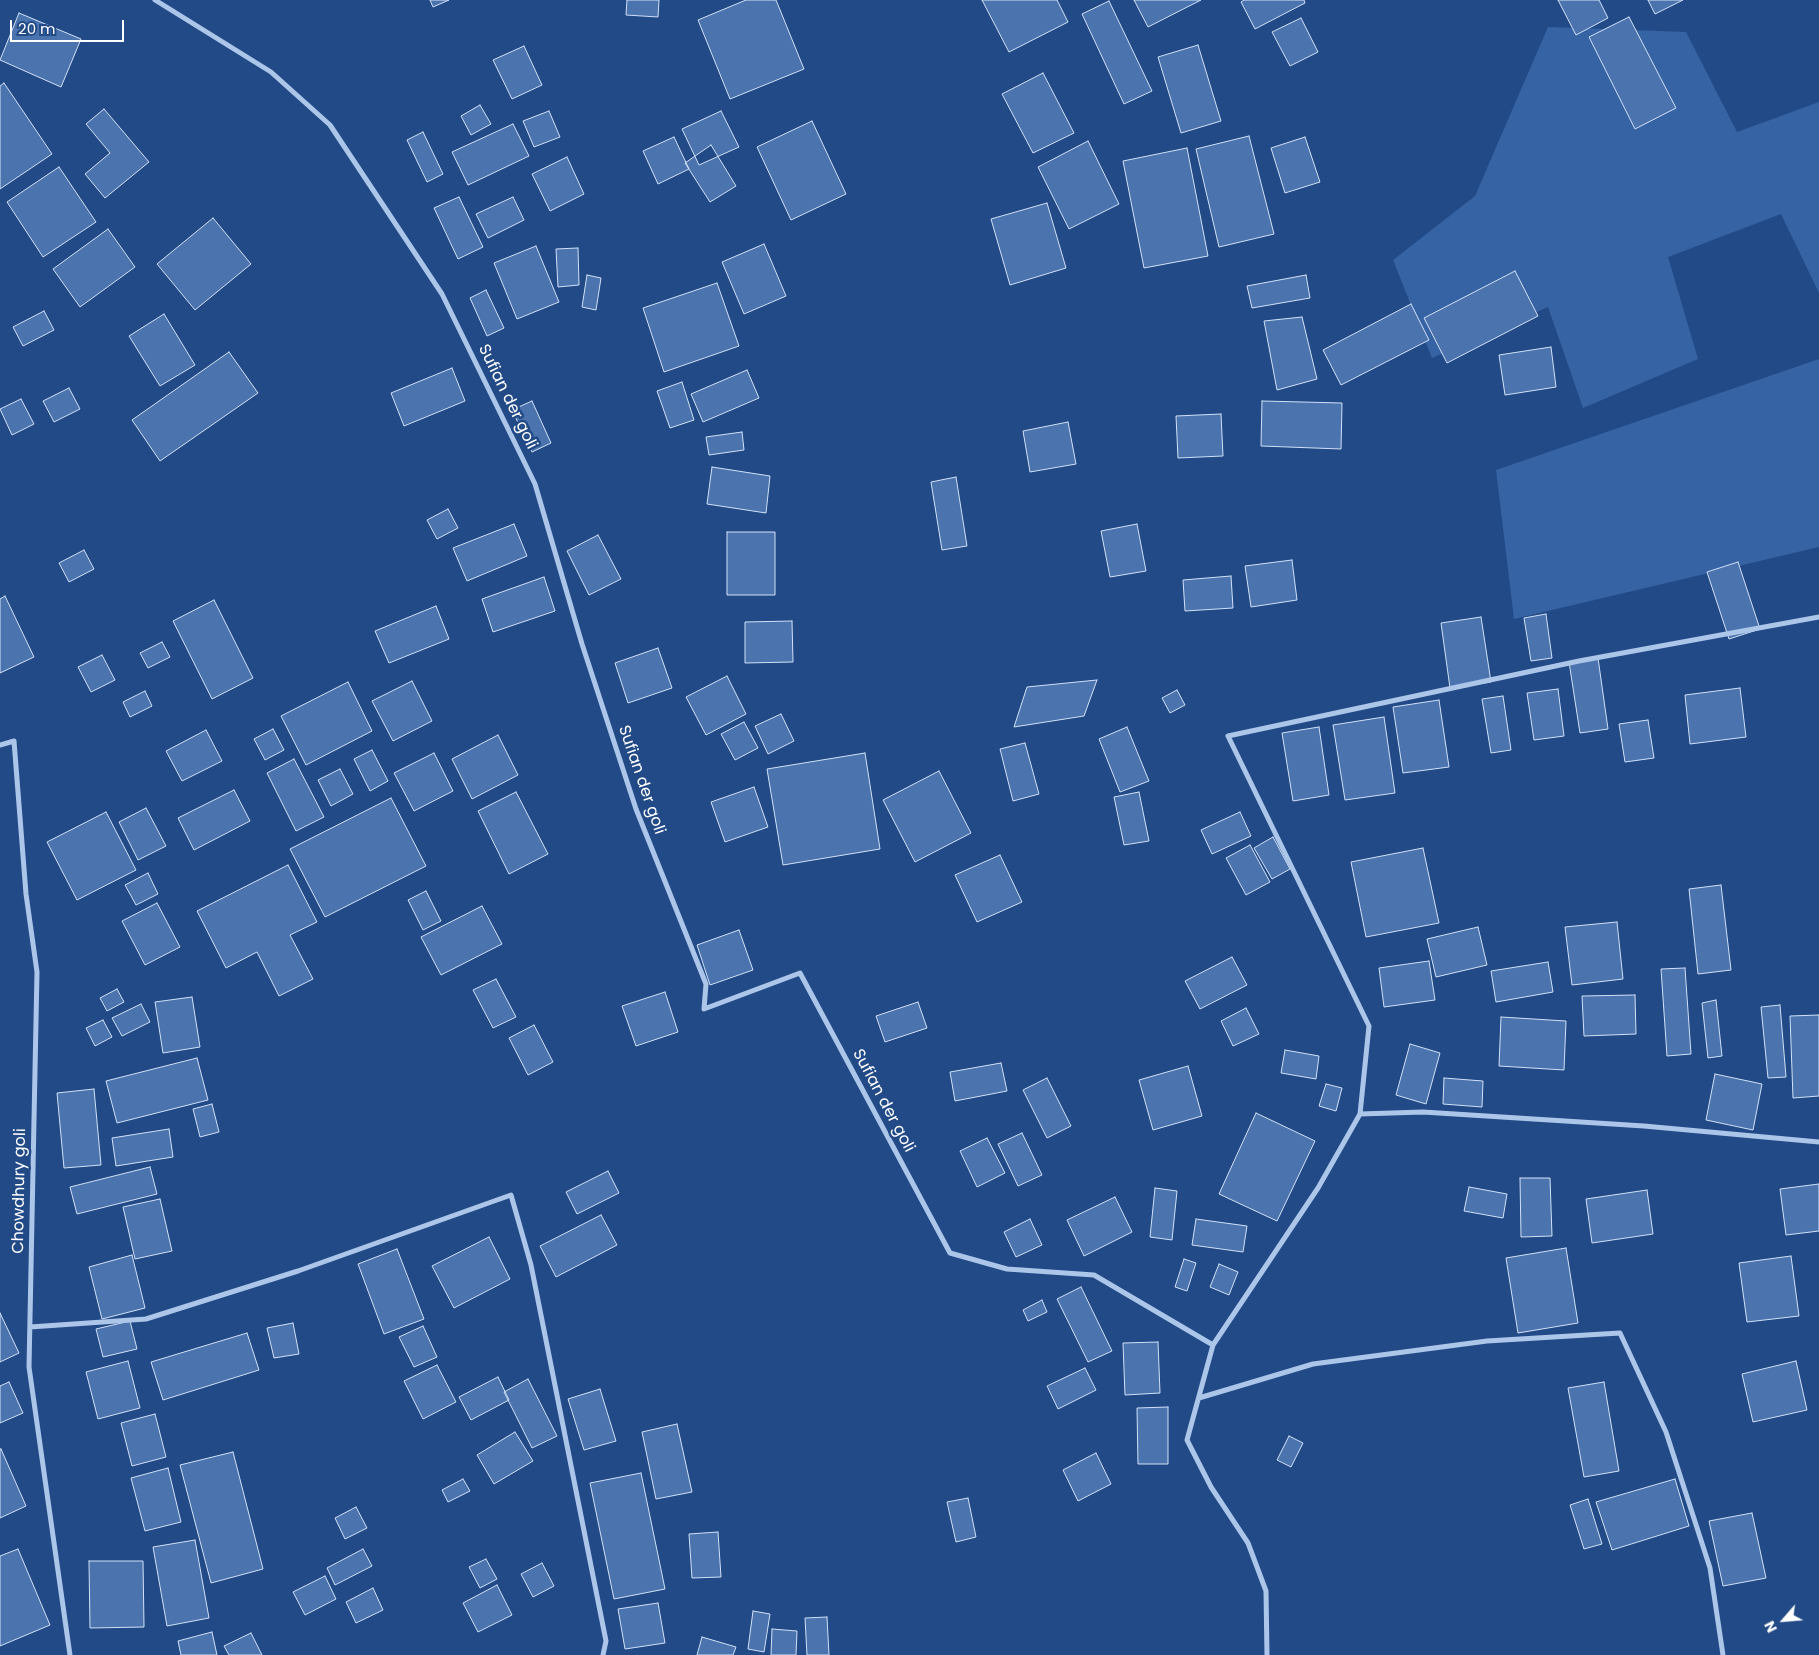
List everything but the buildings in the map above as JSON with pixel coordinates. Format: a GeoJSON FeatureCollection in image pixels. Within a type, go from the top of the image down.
{"type":"FeatureCollection","features":[{"type":"Feature","properties":{"kind":"street","name":"Sufian der goli"},"geometry":{"type":"LineString","coordinates":[[155,0],[271,72],[330,125],[442,294],[536,484],[582,644],[636,809],[706,984],[704,1009],[800,973],[950,1253],[1007,1269],[1094,1275],[1213,1344]]}},
{"type":"Feature","properties":{"kind":"street"},"geometry":{"type":"LineString","coordinates":[[1267,1655],[1266,1591],[1248,1543],[1211,1487],[1187,1440],[1213,1344],[1318,1188],[1360,1114],[1369,1026],[1228,736],[1579,661],[1819,617]]}},
{"type":"Feature","properties":{"kind":"street","name":"Chowdhury goli"},"geometry":{"type":"LineString","coordinates":[[0,745],[14,741],[26,894],[37,972],[28,1367],[70,1655]]}},
{"type":"Feature","properties":{"kind":"street"},"geometry":{"type":"LineString","coordinates":[[1360,1114],[1423,1112],[1644,1126],[1819,1142]]}},
{"type":"Feature","properties":{"kind":"street"},"geometry":{"type":"LineString","coordinates":[[30,1327],[146,1319],[298,1271],[511,1195],[531,1265],[539,1303],[606,1641],[603,1655]]}},
{"type":"Feature","properties":{"kind":"street"},"geometry":{"type":"LineString","coordinates":[[1199,1398],[1313,1364],[1487,1342],[1620,1332],[1666,1432],[1710,1568],[1723,1655]]}},
{"type":"Feature","properties":{"kind":"shaded area"},"geometry":{"type":"Polygon","coordinates":[[[1548,27],[1686,32],[1737,132],[1819,102],[1819,293],[1781,214],[1668,257],[1698,359],[1583,408],[1548,307],[1432,358],[1393,260],[1475,196],[1548,27]]]}},
{"type":"Feature","properties":{"kind":"shaded area"},"geometry":{"type":"Polygon","coordinates":[[[1819,359],[1819,547],[1514,619],[1496,470],[1819,359]]]}}]}
